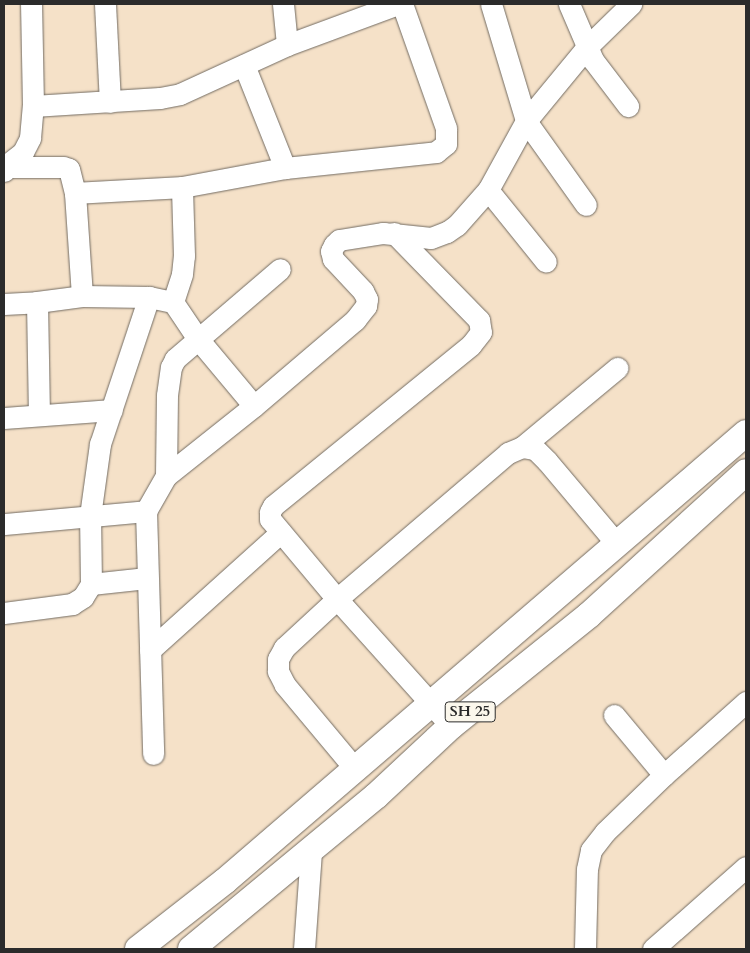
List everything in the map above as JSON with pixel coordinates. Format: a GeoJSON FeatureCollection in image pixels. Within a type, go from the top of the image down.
{"type":"FeatureCollection","features":[{"type":"Feature","properties":{"kind":"main road"},"geometry":{"type":"LineString","coordinates":[[138,949],[269,844],[746,432]]}},
{"type":"Feature","properties":{"kind":"main road","name":"SH 25"},"geometry":{"type":"LineString","coordinates":[[191,949],[311,852],[376,796],[452,726],[589,615],[746,472]]}},
{"type":"Feature","properties":{"kind":"main road"},"geometry":{"type":"LineString","coordinates":[[269,844],[288,870]]}},
{"type":"Feature","properties":{"kind":"street"},"geometry":{"type":"LineString","coordinates":[[4,167],[28,147],[33,106],[31,4]]}},
{"type":"Feature","properties":{"kind":"street"},"geometry":{"type":"LineString","coordinates":[[105,4],[110,102]]}},
{"type":"Feature","properties":{"kind":"street"},"geometry":{"type":"LineString","coordinates":[[283,4],[286,45]]}},
{"type":"Feature","properties":{"kind":"street"},"geometry":{"type":"LineString","coordinates":[[33,106],[160,98],[180,94],[286,45],[398,4]]}},
{"type":"Feature","properties":{"kind":"street"},"geometry":{"type":"LineString","coordinates":[[75,193],[182,187],[285,168],[436,152],[446,144],[446,128],[402,4]]}},
{"type":"Feature","properties":{"kind":"street"},"geometry":{"type":"LineString","coordinates":[[490,4],[526,121],[586,206]]}},
{"type":"Feature","properties":{"kind":"street"},"geometry":{"type":"LineString","coordinates":[[570,4],[587,48],[602,74],[628,106]]}},
{"type":"Feature","properties":{"kind":"street"},"geometry":{"type":"LineString","coordinates":[[153,754],[146,511],[166,476],[254,406],[355,320],[366,306],[367,299],[363,291],[332,259],[331,251],[334,245],[339,240],[394,232],[431,238],[447,232],[464,218],[488,190],[526,121],[587,48],[631,4]]}},
{"type":"Feature","properties":{"kind":"street"},"geometry":{"type":"LineString","coordinates":[[244,65],[285,168]]}},
{"type":"Feature","properties":{"kind":"street"},"geometry":{"type":"LineString","coordinates":[[4,167],[63,167],[69,169],[75,193],[82,296]]}},
{"type":"Feature","properties":{"kind":"street"},"geometry":{"type":"LineString","coordinates":[[173,302],[182,274],[184,256],[182,187]]}},
{"type":"Feature","properties":{"kind":"street"},"geometry":{"type":"LineString","coordinates":[[488,190],[546,262]]}},
{"type":"Feature","properties":{"kind":"street"},"geometry":{"type":"LineString","coordinates":[[394,232],[479,320],[482,332],[464,352],[273,506],[270,512],[270,519],[337,599],[452,726]]}},
{"type":"Feature","properties":{"kind":"street"},"geometry":{"type":"LineString","coordinates":[[166,476],[167,395],[172,367],[176,359],[280,269]]}},
{"type":"Feature","properties":{"kind":"street"},"geometry":{"type":"LineString","coordinates":[[4,304],[82,296],[149,297],[173,302],[198,339],[254,406]]}},
{"type":"Feature","properties":{"kind":"street"},"geometry":{"type":"LineString","coordinates":[[4,613],[72,604],[83,597],[91,584],[90,516],[100,444],[149,297]]}},
{"type":"Feature","properties":{"kind":"street"},"geometry":{"type":"LineString","coordinates":[[37,302],[39,415]]}},
{"type":"Feature","properties":{"kind":"street"},"geometry":{"type":"LineString","coordinates":[[356,770],[285,685],[278,671],[278,659],[284,648],[337,599],[508,453],[522,448],[617,368]]}},
{"type":"Feature","properties":{"kind":"street"},"geometry":{"type":"LineString","coordinates":[[4,418],[112,410]]}},
{"type":"Feature","properties":{"kind":"street"},"geometry":{"type":"LineString","coordinates":[[522,448],[535,450],[547,461],[617,544]]}},
{"type":"Feature","properties":{"kind":"street"},"geometry":{"type":"LineString","coordinates":[[4,524],[146,511]]}},
{"type":"Feature","properties":{"kind":"street"},"geometry":{"type":"LineString","coordinates":[[150,650],[281,532]]}},
{"type":"Feature","properties":{"kind":"street"},"geometry":{"type":"LineString","coordinates":[[91,584],[147,578]]}},
{"type":"Feature","properties":{"kind":"street"},"geometry":{"type":"LineString","coordinates":[[585,949],[587,868],[591,850],[605,832],[664,775],[746,702]]}},
{"type":"Feature","properties":{"kind":"street"},"geometry":{"type":"LineString","coordinates":[[614,715],[664,775]]}},
{"type":"Feature","properties":{"kind":"street"},"geometry":{"type":"LineString","coordinates":[[304,949],[311,852]]}},
{"type":"Feature","properties":{"kind":"street"},"geometry":{"type":"LineString","coordinates":[[653,949],[746,867]]}}]}
